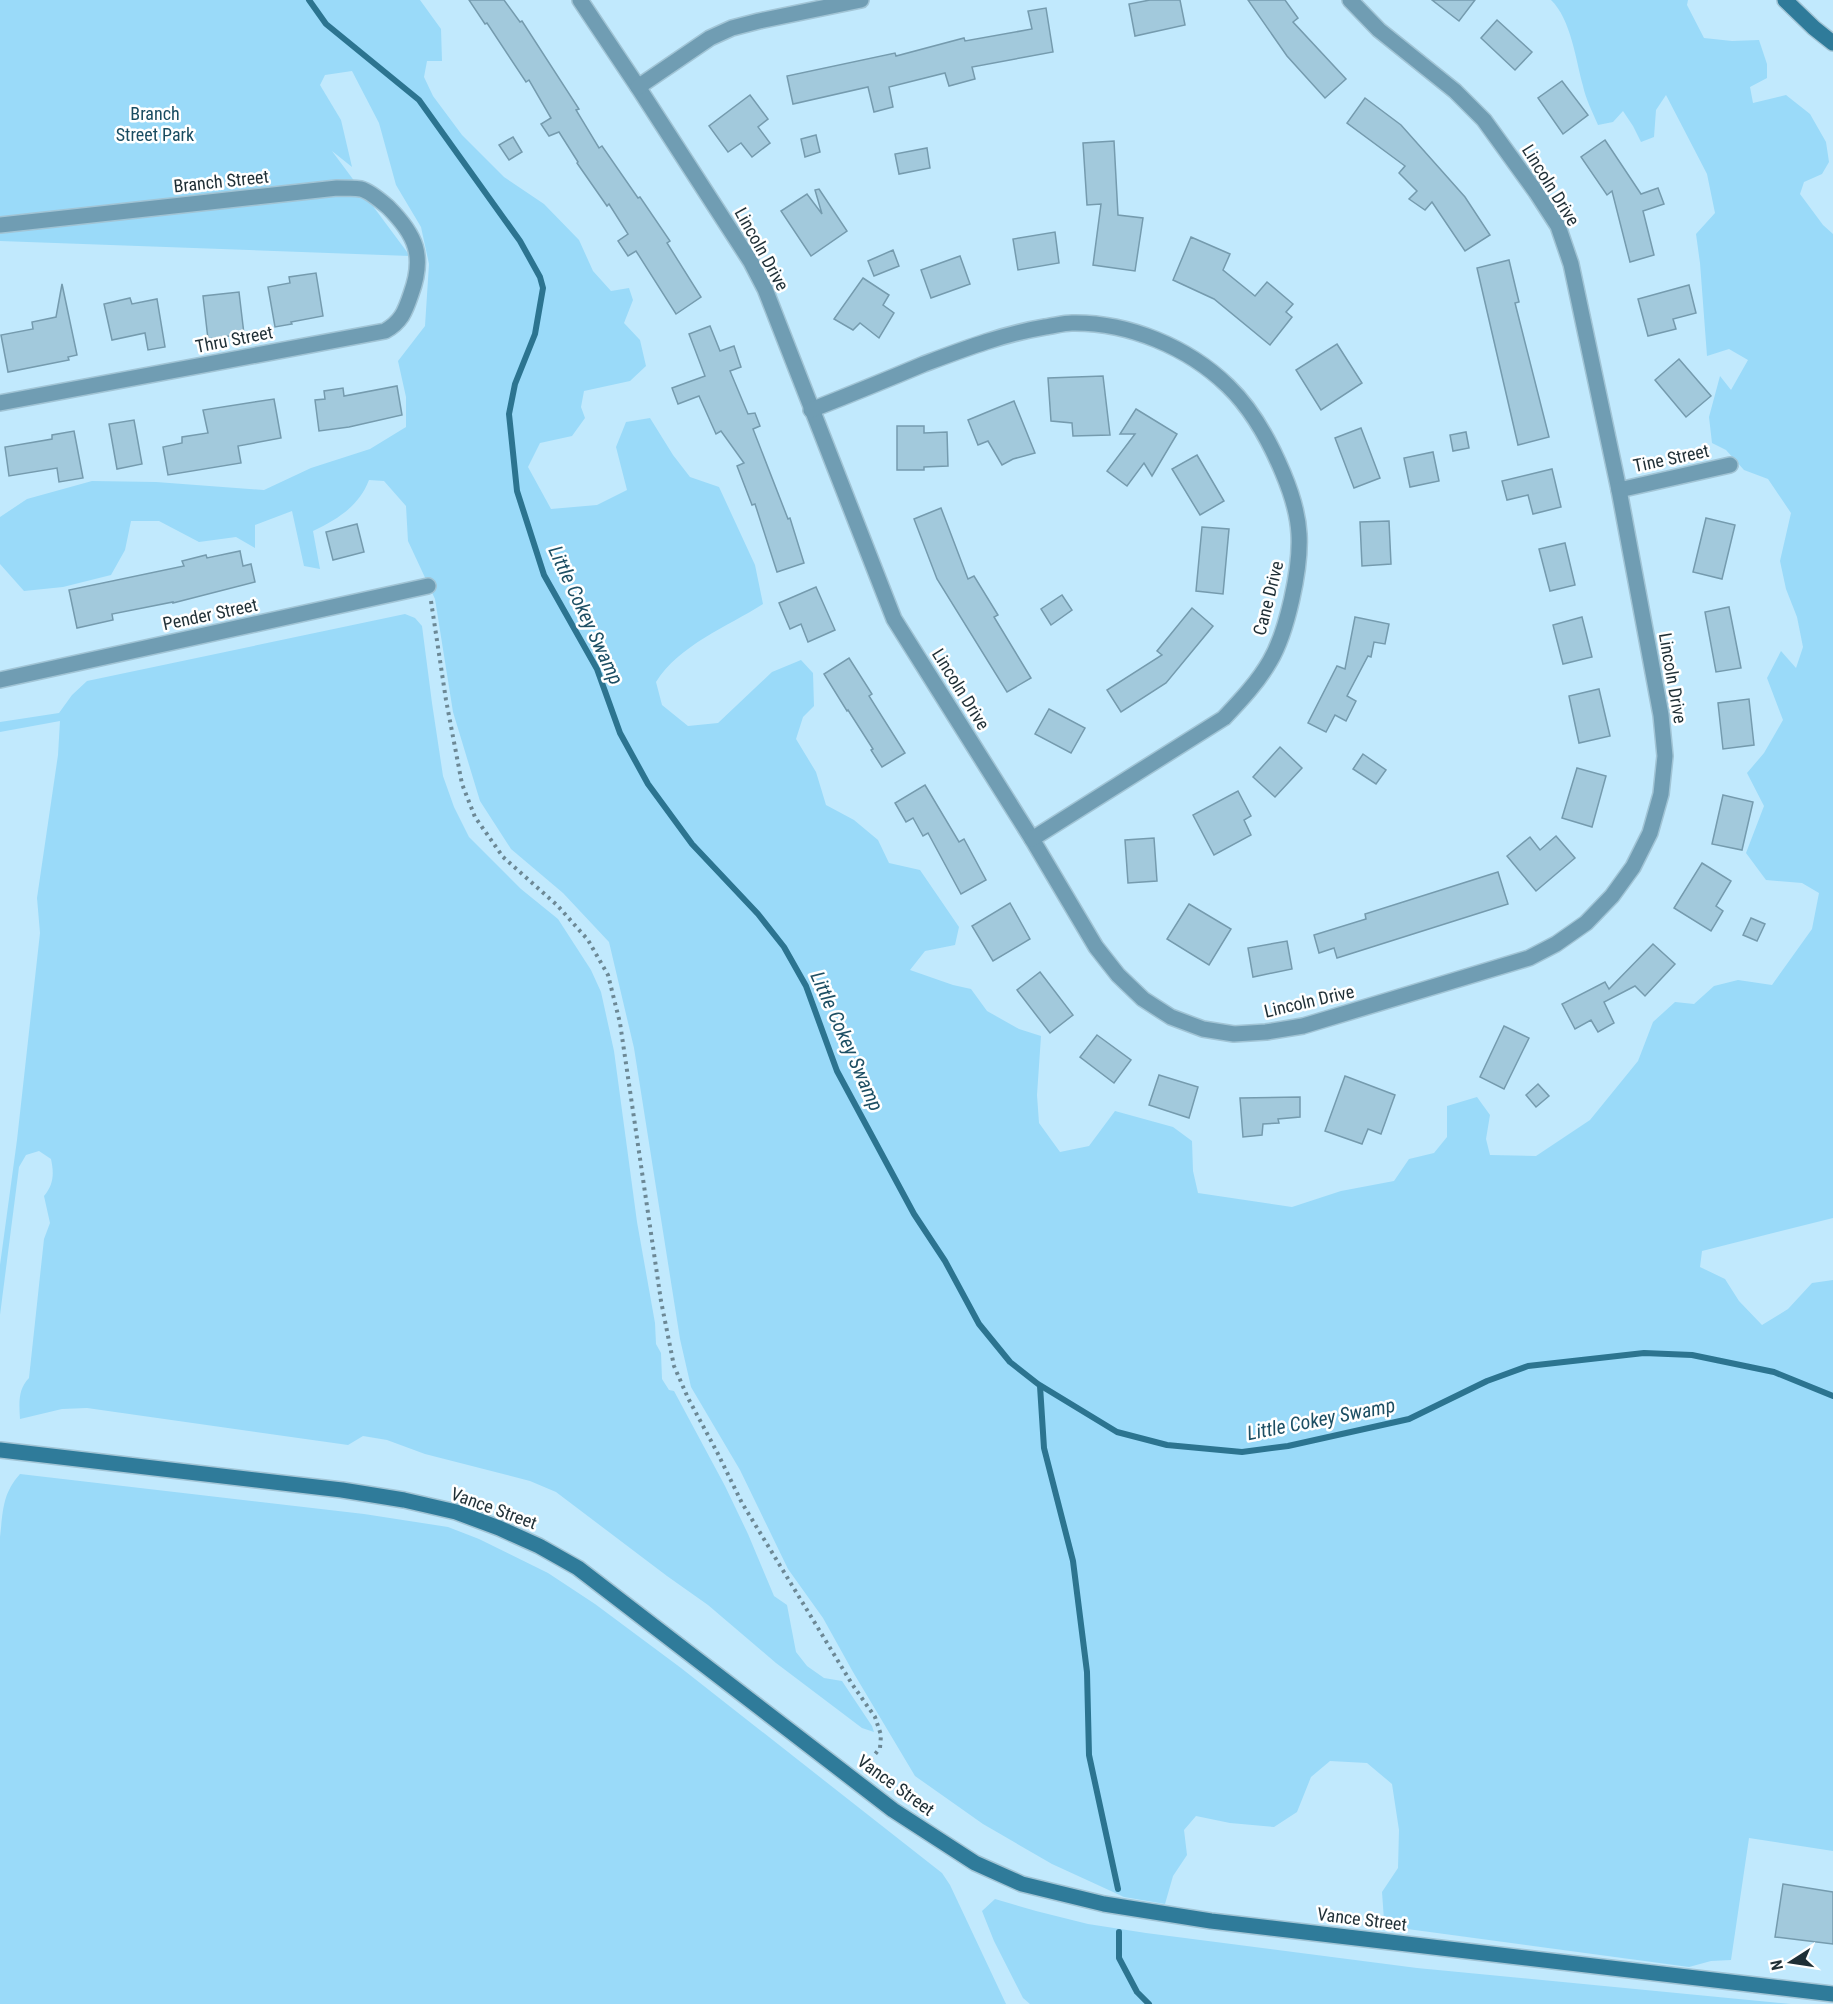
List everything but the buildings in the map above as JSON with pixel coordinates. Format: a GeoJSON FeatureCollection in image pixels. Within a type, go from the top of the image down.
{"type":"FeatureCollection","features":[{"type":"Feature","properties":{"kind":"street","name":"Lincoln Drive"},"geometry":{"type":"LineString","coordinates":[[580,0],[751,262],[765,289],[894,619],[1032,839],[1096,947],[1118,975],[1143,999],[1171,1017],[1203,1029],[1234,1034],[1303,1026],[1529,958],[1556,944],[1586,923],[1612,896],[1633,867],[1650,833],[1661,794],[1665,756],[1661,716],[1619,490],[1571,264],[1558,226],[1484,120],[1455,91],[1379,30],[1350,0]]}},
{"type":"Feature","properties":{"kind":"street"},"geometry":{"type":"LineString","coordinates":[[638,87],[710,38],[732,28],[861,0]]}},
{"type":"Feature","properties":{"kind":"street"},"geometry":{"type":"LineString","coordinates":[[1785,0],[1833,43]]}},
{"type":"Feature","properties":{"kind":"street","name":"Branch Street"},"geometry":{"type":"LineString","coordinates":[[0,225],[337,188],[363,190],[384,204],[404,223],[417,251]]}},
{"type":"Feature","properties":{"kind":"street","name":"Thru Street"},"geometry":{"type":"LineString","coordinates":[[0,403],[385,331],[397,324],[411,297],[418,275],[417,251]]}},
{"type":"Feature","properties":{"kind":"street","name":"Cane Drive"},"geometry":{"type":"LineString","coordinates":[[811,410],[976,344],[1014,333],[1071,323],[1117,327],[1168,345],[1194,359],[1220,379],[1256,419],[1275,454],[1291,493],[1299,534],[1296,576],[1286,623],[1271,660],[1249,691],[1224,718],[1032,839]]}},
{"type":"Feature","properties":{"kind":"street","name":"Tine Street"},"geometry":{"type":"LineString","coordinates":[[1619,490],[1730,465]]}},
{"type":"Feature","properties":{"kind":"street","name":"Pender Street"},"geometry":{"type":"LineString","coordinates":[[0,680],[428,586]]}},
{"type":"Feature","properties":{"kind":"street","name":"Vance Street"},"geometry":{"type":"LineString","coordinates":[[0,1450],[342,1490],[456,1512],[499,1528],[539,1546],[578,1568],[893,1810],[975,1863],[1022,1884],[1104,1904],[1223,1922],[1833,1994]]}},
{"type":"Feature","properties":{"kind":"path"},"geometry":{"type":"LineString","coordinates":[[428,586],[462,784],[475,817],[503,857],[557,905],[588,940],[608,975],[620,1023],[661,1301],[674,1366],[742,1503],[852,1684],[875,1717],[881,1735],[880,1748],[855,1780]]}},
{"type":"Feature","properties":{"kind":"green space","name":"Branch Street Park"},"geometry":{"type":"Polygon","coordinates":[[[0,0],[420,0],[441,29],[442,61],[427,61],[424,77],[433,96],[462,135],[504,177],[544,204],[579,240],[593,271],[611,291],[629,288],[633,300],[624,323],[640,340],[646,366],[630,381],[584,391],[581,407],[585,418],[572,436],[540,443],[528,467],[551,509],[597,505],[627,490],[616,447],[626,422],[650,418],[690,477],[719,487],[755,565],[763,604],[677,657],[656,682],[662,705],[688,726],[718,723],[772,672],[801,660],[813,673],[814,706],[803,717],[796,739],[816,772],[826,805],[854,820],[878,840],[889,863],[920,870],[959,927],[955,945],[925,951],[910,970],[971,989],[987,1011],[1019,1029],[1041,1036],[1037,1095],[1039,1123],[1060,1152],[1089,1146],[1115,1111],[1173,1127],[1192,1141],[1193,1171],[1198,1193],[1292,1207],[1341,1191],[1394,1181],[1409,1159],[1434,1153],[1447,1137],[1447,1106],[1477,1097],[1490,1115],[1486,1139],[1490,1155],[1536,1156],[1590,1120],[1638,1061],[1653,1022],[1675,1002],[1694,1004],[1714,986],[1738,980],[1772,985],[1812,929],[1819,893],[1802,883],[1766,880],[1746,853],[1764,806],[1747,773],[1764,753],[1783,720],[1767,678],[1781,651],[1796,668],[1803,647],[1797,617],[1786,589],[1780,561],[1791,513],[1768,479],[1744,470],[1726,450],[1712,443],[1709,417],[1720,376],[1731,390],[1748,360],[1729,349],[1707,356],[1696,234],[1715,213],[1707,174],[1666,95],[1656,110],[1654,137],[1641,142],[1623,111],[1613,122],[1598,125],[1584,91],[1568,29],[1558,8],[1551,0],[1688,0],[1687,5],[1704,38],[1732,41],[1759,40],[1767,64],[1767,78],[1750,87],[1753,103],[1786,95],[1810,114],[1826,142],[1829,162],[1822,174],[1804,182],[1800,194],[1823,225],[1833,234],[1833,1218],[1702,1251],[1700,1267],[1725,1279],[1739,1301],[1762,1325],[1788,1309],[1812,1283],[1833,1280],[1833,1851],[1749,1838],[1731,1960],[1711,1961],[1689,1967],[1400,1928],[1384,1920],[1382,1892],[1398,1868],[1399,1830],[1392,1784],[1367,1763],[1330,1761],[1311,1777],[1297,1812],[1274,1827],[1230,1823],[1196,1816],[1184,1830],[1187,1855],[1173,1876],[1165,1904],[1124,1897],[1052,1864],[983,1824],[915,1776],[823,1618],[788,1569],[740,1470],[691,1387],[680,1339],[634,1048],[609,942],[563,893],[511,849],[480,801],[453,712],[435,599],[408,541],[406,506],[384,481],[369,480],[360,497],[347,511],[313,531],[320,569],[304,566],[292,511],[255,525],[255,548],[236,537],[199,542],[159,521],[131,521],[125,550],[111,575],[63,587],[24,591],[0,564],[0,517],[27,499],[92,481],[156,482],[264,490],[311,468],[370,449],[406,427],[406,397],[398,361],[425,326],[429,264],[421,227],[396,185],[379,123],[352,71],[325,75],[320,85],[341,120],[352,167],[332,151],[410,256],[0,241],[0,0]]]}},
{"type":"Feature","properties":{"kind":"green space"},"geometry":{"type":"Polygon","coordinates":[[[405,614],[415,618],[422,626],[443,776],[454,807],[469,837],[521,889],[558,919],[591,970],[601,992],[614,1051],[637,1222],[655,1323],[656,1344],[661,1353],[662,1379],[669,1390],[674,1391],[725,1486],[774,1596],[787,1605],[796,1652],[807,1666],[824,1678],[842,1681],[874,1732],[862,1728],[776,1663],[708,1605],[556,1492],[530,1481],[425,1454],[387,1440],[363,1436],[348,1445],[87,1408],[62,1409],[20,1419],[21,1392],[29,1378],[44,1239],[50,1223],[44,1196],[51,1183],[52,1164],[51,1159],[39,1151],[26,1155],[19,1167],[0,1315],[0,1265],[17,1140],[40,933],[37,898],[58,755],[60,721],[0,732],[0,722],[59,713],[72,695],[87,681],[405,614]]]}},
{"type":"Feature","properties":{"kind":"green space"},"geometry":{"type":"Polygon","coordinates":[[[20,1474],[364,1514],[448,1527],[479,1539],[548,1573],[595,1604],[681,1668],[942,1873],[950,1885],[1006,2004],[0,2004],[0,1537],[7,1496],[20,1474]]]}},
{"type":"Feature","properties":{"kind":"green space"},"geometry":{"type":"Polygon","coordinates":[[[995,1899],[1088,1924],[1146,1933],[1417,1968],[1791,2004],[1030,2004],[1023,1998],[994,1941],[982,1911],[995,1899]]]}},
{"type":"Feature","properties":{"kind":"waterway","name":"Little Cokey Swamp"},"geometry":{"type":"LineString","coordinates":[[309,0],[326,24],[419,100],[520,241],[540,277],[543,288],[535,334],[515,384],[509,414],[517,491],[544,575],[597,669],[620,733],[648,784],[692,844],[758,914],[784,947],[806,986],[837,1071],[914,1214],[945,1261],[979,1324],[1010,1362],[1038,1384],[1117,1432],[1167,1445],[1242,1452],[1288,1446],[1409,1419],[1487,1381],[1528,1366],[1644,1353],[1692,1355],[1774,1372],[1833,1396]]}},
{"type":"Feature","properties":{"kind":"waterway"},"geometry":{"type":"LineString","coordinates":[[1040,1386],[1044,1448],[1073,1561],[1087,1672],[1089,1755],[1118,1889]]}},
{"type":"Feature","properties":{"kind":"waterway"},"geometry":{"type":"LineString","coordinates":[[1119,1932],[1119,1958],[1137,1992],[1149,2004]]}}]}
